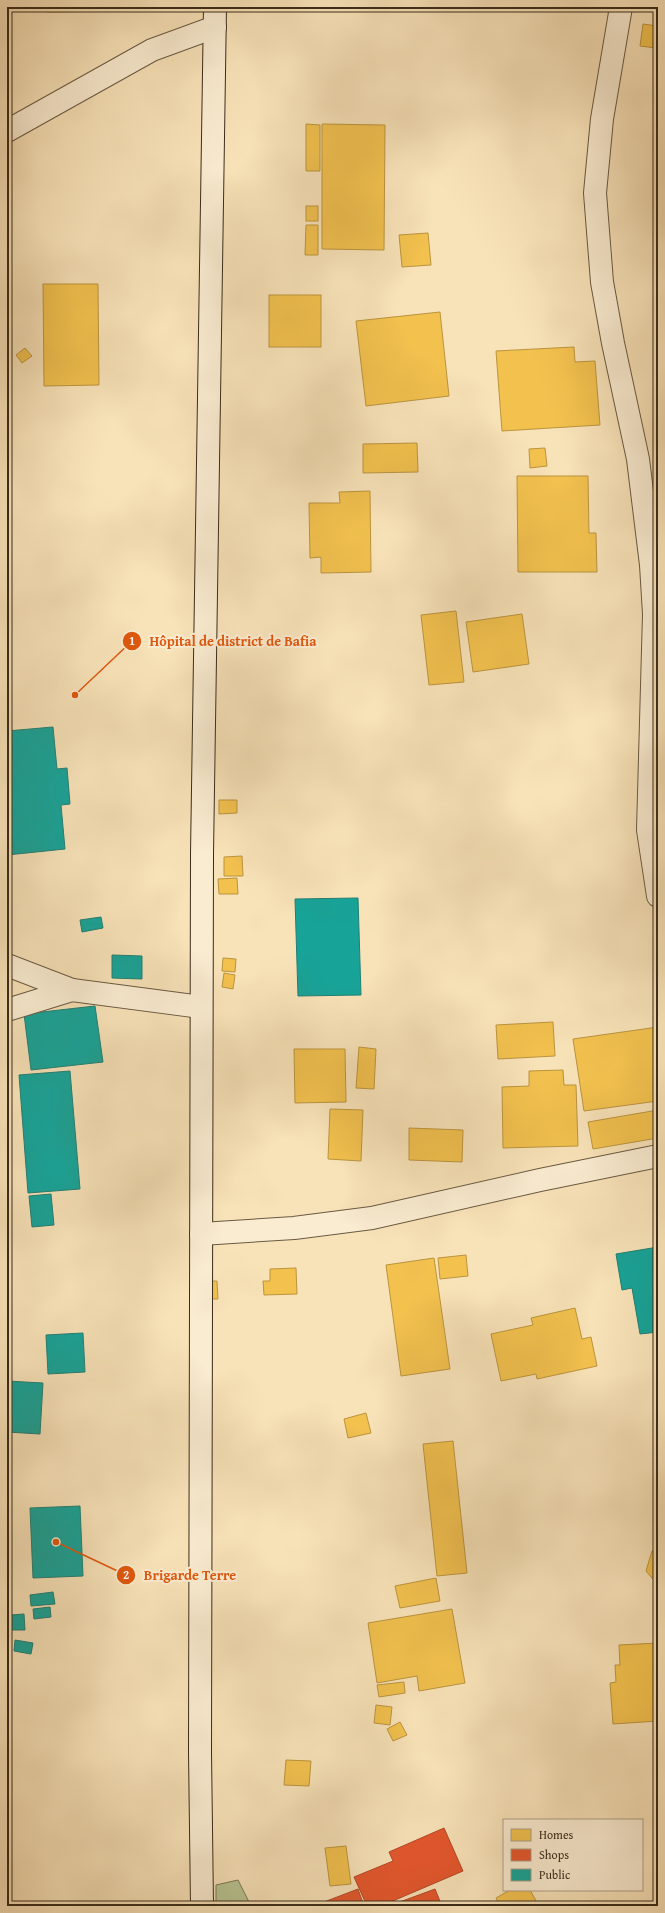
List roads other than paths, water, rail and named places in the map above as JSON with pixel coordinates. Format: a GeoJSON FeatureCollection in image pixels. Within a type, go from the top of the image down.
{"type":"FeatureCollection","features":[{"type":"Feature","properties":{"kind":"street"},"geometry":{"type":"LineString","coordinates":[[621,7],[602,119],[595,193],[602,282],[638,460],[651,565],[654,614],[648,830],[658,896]]}},
{"type":"Feature","properties":{"kind":"street"},"geometry":{"type":"LineString","coordinates":[[7,131],[152,50],[215,17],[202,838],[200,1752],[202,1906]]}},
{"type":"Feature","properties":{"kind":"street"},"geometry":{"type":"LineString","coordinates":[[7,965],[72,990],[201,1007]]}},
{"type":"Feature","properties":{"kind":"street"},"geometry":{"type":"LineString","coordinates":[[7,1010],[72,990]]}},
{"type":"Feature","properties":{"kind":"street"},"geometry":{"type":"LineString","coordinates":[[201,1234],[294,1228],[372,1218],[540,1180],[658,1156]]}},
{"type":"Feature","properties":{"kind":"place","name":"Hôpital de district de Bafia"},"geometry":{"type":"Point","coordinates":[75,695]}},
{"type":"Feature","properties":{"kind":"place","name":"Brigarde Terre"},"geometry":{"type":"Point","coordinates":[56,1542]}}]}
